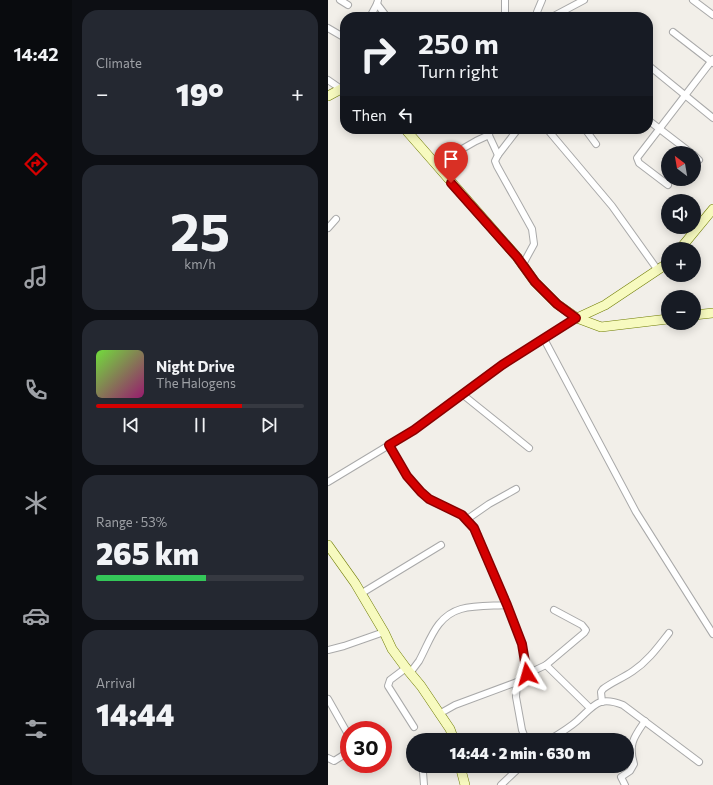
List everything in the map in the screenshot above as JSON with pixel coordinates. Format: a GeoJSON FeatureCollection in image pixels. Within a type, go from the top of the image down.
{"type":"FeatureCollection","features":[{"type":"Feature","properties":{"kind":"street"},"geometry":{"type":"LineString","coordinates":[[340,0],[348,5]]}},
{"type":"Feature","properties":{"kind":"street"},"geometry":{"type":"LineString","coordinates":[[505,3],[509,0]]}},
{"type":"Feature","properties":{"kind":"street"},"geometry":{"type":"LineString","coordinates":[[537,12],[542,0]]}},
{"type":"Feature","properties":{"kind":"street"},"geometry":{"type":"LineString","coordinates":[[561,12],[584,0]]}},
{"type":"Feature","properties":{"kind":"street"},"geometry":{"type":"LineString","coordinates":[[694,0],[713,15]]}},
{"type":"Feature","properties":{"kind":"street"},"geometry":{"type":"LineString","coordinates":[[373,12],[378,2]]}},
{"type":"Feature","properties":{"kind":"street"},"geometry":{"type":"LineString","coordinates":[[378,2],[384,12]]}},
{"type":"Feature","properties":{"kind":"street"},"geometry":{"type":"LineString","coordinates":[[328,28],[340,35]]}},
{"type":"Feature","properties":{"kind":"street"},"geometry":{"type":"LineString","coordinates":[[661,180],[637,161],[638,155],[712,61],[673,32]]}},
{"type":"Feature","properties":{"kind":"street"},"geometry":{"type":"LineString","coordinates":[[653,69],[713,118]]}},
{"type":"Feature","properties":{"kind":"street"},"geometry":{"type":"LineString","coordinates":[[328,80],[340,87]]}},
{"type":"Feature","properties":{"kind":"street"},"geometry":{"type":"LineString","coordinates":[[328,96],[340,90]]}},
{"type":"Feature","properties":{"kind":"street"},"geometry":{"type":"LineString","coordinates":[[653,124],[682,146]]}},
{"type":"Feature","properties":{"kind":"street"},"geometry":{"type":"LineString","coordinates":[[409,134],[517,257],[522,266],[535,282],[576,318],[601,327],[661,320]]}},
{"type":"Feature","properties":{"kind":"street"},"geometry":{"type":"LineString","coordinates":[[436,164],[487,134]]}},
{"type":"Feature","properties":{"kind":"street"},"geometry":{"type":"LineString","coordinates":[[491,134],[498,155]]}},
{"type":"Feature","properties":{"kind":"street"},"geometry":{"type":"LineString","coordinates":[[514,134],[495,161],[532,229],[534,244],[522,266]]}},
{"type":"Feature","properties":{"kind":"street"},"geometry":{"type":"LineString","coordinates":[[551,134],[612,206],[657,269]]}},
{"type":"Feature","properties":{"kind":"street"},"geometry":{"type":"LineString","coordinates":[[589,134],[596,144]]}},
{"type":"Feature","properties":{"kind":"street"},"geometry":{"type":"LineString","coordinates":[[686,242],[713,209]]}},
{"type":"Feature","properties":{"kind":"street"},"geometry":{"type":"LineString","coordinates":[[328,228],[336,219]]}},
{"type":"Feature","properties":{"kind":"street"},"geometry":{"type":"LineString","coordinates":[[328,482],[414,430],[512,358],[576,318],[605,305],[661,267]]}},
{"type":"Feature","properties":{"kind":"street"},"geometry":{"type":"LineString","coordinates":[[701,314],[713,313]]}},
{"type":"Feature","properties":{"kind":"street"},"geometry":{"type":"LineString","coordinates":[[544,338],[636,512],[713,634]]}},
{"type":"Feature","properties":{"kind":"street"},"geometry":{"type":"LineString","coordinates":[[462,394],[529,448]]}},
{"type":"Feature","properties":{"kind":"street"},"geometry":{"type":"LineString","coordinates":[[389,445],[407,476],[421,492],[429,499],[462,515],[474,528],[522,644],[527,674]]}},
{"type":"Feature","properties":{"kind":"street"},"geometry":{"type":"LineString","coordinates":[[466,520],[516,489]]}},
{"type":"Feature","properties":{"kind":"street"},"geometry":{"type":"LineString","coordinates":[[328,545],[362,593],[392,649],[421,686],[451,733]]}},
{"type":"Feature","properties":{"kind":"street"},"geometry":{"type":"LineString","coordinates":[[362,593],[441,545]]}},
{"type":"Feature","properties":{"kind":"street"},"geometry":{"type":"LineString","coordinates":[[414,727],[388,686],[390,680],[408,671],[419,661],[430,638],[442,620],[454,612],[462,609],[507,605]]}},
{"type":"Feature","properties":{"kind":"street"},"geometry":{"type":"LineString","coordinates":[[439,714],[462,703],[517,682],[527,674],[546,665],[584,633],[586,630],[582,625],[554,610]]}},
{"type":"Feature","properties":{"kind":"street"},"geometry":{"type":"LineString","coordinates":[[328,650],[384,632]]}},
{"type":"Feature","properties":{"kind":"street"},"geometry":{"type":"LineString","coordinates":[[602,702],[601,692],[603,689],[632,672],[645,662],[656,651],[669,633]]}},
{"type":"Feature","properties":{"kind":"street"},"geometry":{"type":"LineString","coordinates":[[546,665],[590,708]]}},
{"type":"Feature","properties":{"kind":"street"},"geometry":{"type":"LineString","coordinates":[[517,682],[516,697],[523,733]]}},
{"type":"Feature","properties":{"kind":"street"},"geometry":{"type":"LineString","coordinates":[[328,699],[340,721]]}},
{"type":"Feature","properties":{"kind":"street"},"geometry":{"type":"LineString","coordinates":[[560,733],[578,721],[590,708],[602,702],[612,701],[623,705],[699,762]]}},
{"type":"Feature","properties":{"kind":"street"},"geometry":{"type":"LineString","coordinates":[[625,785],[622,777],[630,771],[634,764],[631,756],[632,743],[645,721]]}},
{"type":"Feature","properties":{"kind":"street"},"geometry":{"type":"LineString","coordinates":[[328,758],[334,761],[340,757]]}},
{"type":"Feature","properties":{"kind":"street"},"geometry":{"type":"LineString","coordinates":[[423,773],[424,785]]}},
{"type":"Feature","properties":{"kind":"street"},"geometry":{"type":"LineString","coordinates":[[462,773],[465,785]]}},
{"type":"Feature","properties":{"kind":"street"},"geometry":{"type":"LineString","coordinates":[[501,785],[514,773]]}},
{"type":"Feature","properties":{"kind":"route"},"geometry":{"type":"LineString","coordinates":[[451,183],[517,257],[522,266],[535,282],[557,304],[576,318],[492,371],[414,430],[389,445],[407,476],[421,492],[429,499],[462,515],[474,528],[522,644],[527,674]]}}]}
